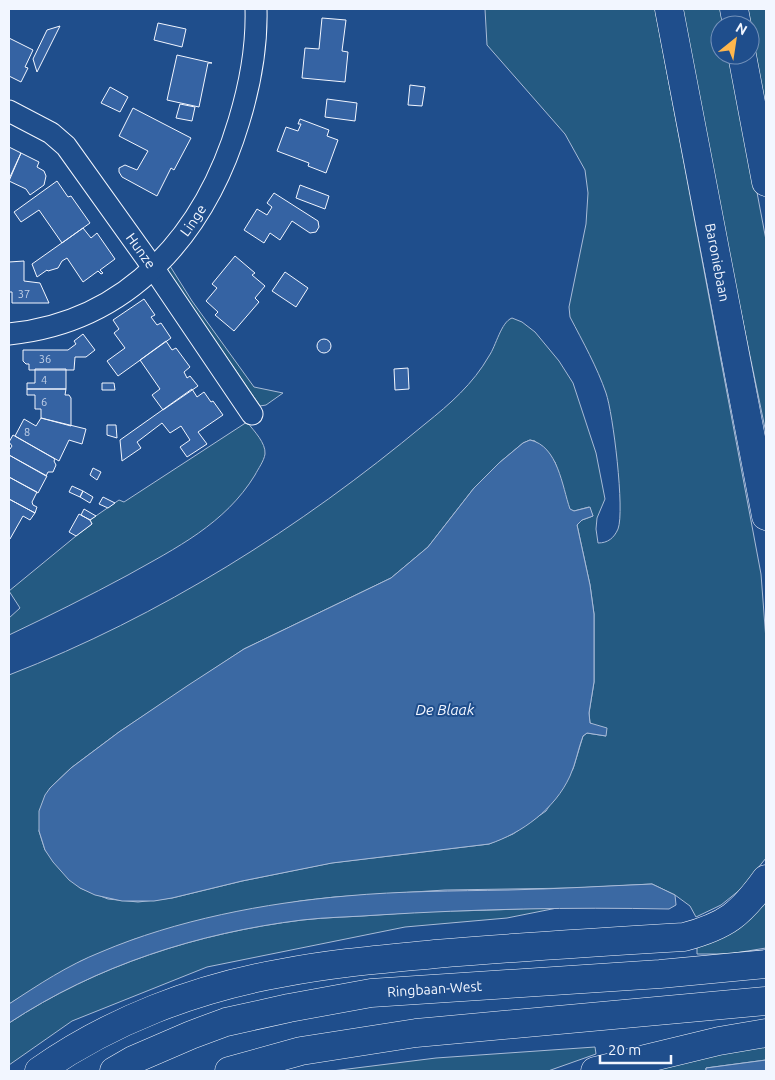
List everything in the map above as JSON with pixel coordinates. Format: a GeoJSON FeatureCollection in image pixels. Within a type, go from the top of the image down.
{"type":"FeatureCollection","features":[{"type":"Feature","properties":{"kind":"main road","name":"Baroniebaan"},"geometry":{"type":"LineString","coordinates":[[669,9],[766,516]]}},
{"type":"Feature","properties":{"kind":"main road"},"geometry":{"type":"LineString","coordinates":[[744,65],[766,182]]}},
{"type":"Feature","properties":{"kind":"main road"},"geometry":{"type":"LineString","coordinates":[[39,1071],[75,1047],[106,1031],[190,996],[282,973],[368,960],[503,948],[684,936],[705,931],[725,922],[744,906],[766,879]]}},
{"type":"Feature","properties":{"kind":"main road","name":"Ringbaan-West"},"geometry":{"type":"LineString","coordinates":[[114,1071],[133,1060],[226,1022],[371,993],[660,974],[766,964]]}},
{"type":"Feature","properties":{"kind":"main road"},"geometry":{"type":"LineString","coordinates":[[229,1071],[300,1051],[416,1033],[766,1001]]}},
{"type":"Feature","properties":{"kind":"main road"},"geometry":{"type":"LineString","coordinates":[[595,1071],[719,1041],[766,1033]]}},
{"type":"Feature","properties":{"kind":"street","name":"Linge"},"geometry":{"type":"LineString","coordinates":[[9,334],[47,327],[114,299],[154,269],[191,224],[205,202],[234,136],[246,94],[254,47],[256,9]]}},
{"type":"Feature","properties":{"kind":"street","name":"Hunze"},"geometry":{"type":"LineString","coordinates":[[9,111],[51,133],[66,146],[154,269],[252,414]]}},
{"type":"Feature","properties":{"kind":"shaded area"},"geometry":{"type":"Polygon","coordinates":[[[485,9],[655,9],[761,574],[766,640],[766,858],[741,889],[721,905],[696,917],[690,906],[675,895],[652,884],[575,888],[445,890],[300,901],[203,920],[135,939],[81,961],[9,1004],[9,675],[121,626],[174,597],[279,534],[329,499],[452,401],[476,376],[492,352],[505,324],[512,318],[522,322],[535,332],[559,361],[573,383],[596,453],[605,499],[597,518],[598,543],[610,539],[618,529],[620,519],[619,483],[609,404],[590,355],[570,317],[569,307],[586,224],[588,193],[585,170],[565,134],[487,45],[485,9]],[[530,440],[523,443],[499,463],[474,488],[428,547],[391,578],[244,649],[119,732],[71,768],[50,788],[39,831],[45,850],[80,888],[108,899],[138,902],[172,898],[242,881],[331,863],[489,844],[513,834],[546,811],[573,769],[583,736],[587,733],[606,736],[590,723],[589,713],[594,682],[594,614],[590,585],[577,525],[582,520],[593,516],[589,507],[574,511],[569,509],[555,462],[535,441],[530,440]]]}},
{"type":"Feature","properties":{"kind":"shaded area"},"geometry":{"type":"Polygon","coordinates":[[[682,9],[722,9],[723,15],[710,15],[710,65],[733,65],[766,240],[766,433],[714,182],[682,9]]]}},
{"type":"Feature","properties":{"kind":"shaded area"},"geometry":{"type":"Polygon","coordinates":[[[746,9],[766,9],[766,113],[757,65],[760,65],[760,15],[747,15],[746,9]]]}},
{"type":"Feature","properties":{"kind":"shaded area"},"geometry":{"type":"Polygon","coordinates":[[[170,266],[192,301],[254,387],[283,393],[266,405],[260,406],[167,270],[170,266]]]}},
{"type":"Feature","properties":{"kind":"shaded area"},"geometry":{"type":"Polygon","coordinates":[[[247,422],[262,441],[265,454],[255,475],[229,508],[198,533],[164,555],[69,606],[9,635],[9,618],[20,608],[9,591],[92,524],[90,520],[119,500],[124,502],[247,422]]]}},
{"type":"Feature","properties":{"kind":"shaded area"},"geometry":{"type":"Polygon","coordinates":[[[766,896],[766,948],[729,954],[697,954],[697,938],[766,896]]]}},
{"type":"Feature","properties":{"kind":"shaded area"},"geometry":{"type":"Polygon","coordinates":[[[562,907],[507,918],[405,927],[207,967],[72,1021],[9,1065],[9,1023],[77,984],[113,968],[187,943],[225,933],[311,919],[423,911],[562,907]]]}},
{"type":"Feature","properties":{"kind":"shaded area"},"geometry":{"type":"Polygon","coordinates":[[[766,1043],[766,1060],[706,1068],[706,1071],[643,1071],[766,1043]]]}},
{"type":"Feature","properties":{"kind":"shaded area"},"geometry":{"type":"Polygon","coordinates":[[[595,1047],[596,1054],[548,1071],[332,1071],[436,1058],[595,1047]]]}},
{"type":"Feature","properties":{"kind":"water","name":"De Blaak"},"geometry":{"type":"Polygon","coordinates":[[[530,440],[547,450],[553,458],[558,468],[570,509],[574,511],[590,507],[593,516],[582,520],[577,525],[590,585],[594,614],[594,682],[589,713],[590,723],[607,728],[606,736],[587,733],[583,736],[574,766],[564,788],[546,809],[525,826],[489,844],[332,863],[154,901],[122,901],[95,895],[69,880],[45,850],[39,831],[39,811],[50,788],[71,768],[119,732],[244,649],[391,578],[428,547],[474,488],[499,463],[523,443],[530,440]]]}},
{"type":"Feature","properties":{"kind":"water"},"geometry":{"type":"Polygon","coordinates":[[[652,884],[675,895],[676,905],[669,909],[523,909],[330,918],[302,920],[225,933],[187,943],[113,968],[77,984],[9,1023],[9,1004],[77,963],[101,952],[160,931],[190,922],[253,908],[366,894],[652,884]]]}},
{"type":"Feature","properties":{"kind":"water"},"geometry":{"type":"Polygon","coordinates":[[[766,1060],[766,1071],[706,1071],[706,1068],[766,1060]]]}},
{"type":"Feature","properties":{"kind":"building"},"geometry":{"type":"Polygon","coordinates":[[[322,18],[346,20],[342,51],[348,52],[345,82],[302,78],[305,48],[319,49],[322,18]]]}},
{"type":"Feature","properties":{"kind":"building"},"geometry":{"type":"Polygon","coordinates":[[[158,23],[186,29],[182,47],[154,40],[158,23]]]}},
{"type":"Feature","properties":{"kind":"building"},"geometry":{"type":"Polygon","coordinates":[[[60,26],[37,72],[33,59],[47,30],[60,26]]]}},
{"type":"Feature","properties":{"kind":"building"},"geometry":{"type":"Polygon","coordinates":[[[9,38],[33,50],[25,67],[28,68],[21,82],[9,76],[9,38]]]}},
{"type":"Feature","properties":{"kind":"building"},"geometry":{"type":"Polygon","coordinates":[[[177,55],[212,63],[208,63],[199,107],[167,100],[177,55]]]}},
{"type":"Feature","properties":{"kind":"building"},"geometry":{"type":"Polygon","coordinates":[[[410,85],[425,87],[422,106],[408,105],[410,85]]]}},
{"type":"Feature","properties":{"kind":"building"},"geometry":{"type":"Polygon","coordinates":[[[110,87],[128,97],[120,112],[101,103],[110,87]]]}},
{"type":"Feature","properties":{"kind":"building"},"geometry":{"type":"Polygon","coordinates":[[[327,99],[357,103],[355,121],[325,117],[327,99]]]}},
{"type":"Feature","properties":{"kind":"building"},"geometry":{"type":"Polygon","coordinates":[[[180,104],[195,107],[192,121],[176,118],[180,104]]]}},
{"type":"Feature","properties":{"kind":"building"},"geometry":{"type":"Polygon","coordinates":[[[133,108],[191,138],[174,170],[171,168],[157,196],[122,177],[119,172],[119,168],[125,165],[137,170],[148,151],[119,136],[133,108]]]}},
{"type":"Feature","properties":{"kind":"building"},"geometry":{"type":"Polygon","coordinates":[[[300,119],[329,130],[327,136],[338,140],[326,173],[308,166],[309,163],[277,151],[286,127],[298,131],[301,124],[298,124],[300,119]]]}},
{"type":"Feature","properties":{"kind":"building"},"geometry":{"type":"Polygon","coordinates":[[[9,147],[21,153],[9,179],[9,147]]]}},
{"type":"Feature","properties":{"kind":"building"},"geometry":{"type":"Polygon","coordinates":[[[21,153],[39,162],[37,167],[44,171],[46,176],[44,185],[30,195],[26,189],[9,181],[21,153]]]}},
{"type":"Feature","properties":{"kind":"building"},"geometry":{"type":"Polygon","coordinates":[[[57,181],[68,197],[71,196],[90,223],[62,243],[39,210],[21,222],[14,212],[57,181]]]}},
{"type":"Feature","properties":{"kind":"building"},"geometry":{"type":"Polygon","coordinates":[[[300,185],[329,196],[325,209],[296,198],[300,185]]]}},
{"type":"Feature","properties":{"kind":"building"},"geometry":{"type":"Polygon","coordinates":[[[274,193],[318,221],[319,227],[316,232],[310,233],[292,221],[280,240],[270,233],[264,243],[244,230],[257,209],[267,215],[272,207],[267,203],[274,193]]]}},
{"type":"Feature","properties":{"kind":"building"},"geometry":{"type":"Polygon","coordinates":[[[83,228],[91,238],[97,233],[115,259],[100,270],[103,273],[101,274],[98,271],[83,282],[67,258],[62,261],[58,268],[47,270],[37,277],[32,264],[83,228]]]}},
{"type":"Feature","properties":{"kind":"building"},"geometry":{"type":"Polygon","coordinates":[[[235,256],[255,273],[252,275],[265,286],[255,298],[259,302],[234,331],[215,315],[218,312],[206,301],[217,288],[212,284],[235,256]]]}},
{"type":"Feature","properties":{"kind":"building"},"geometry":{"type":"Polygon","coordinates":[[[24,261],[24,281],[40,283],[49,303],[12,303],[12,292],[9,292],[9,262],[24,261]]]}},
{"type":"Feature","properties":{"kind":"building"},"geometry":{"type":"Polygon","coordinates":[[[285,272],[308,288],[296,307],[272,291],[285,272]]]}},
{"type":"Feature","properties":{"kind":"building"},"geometry":{"type":"Polygon","coordinates":[[[144,299],[155,315],[151,317],[157,325],[161,323],[171,338],[118,376],[107,361],[125,348],[114,333],[119,329],[113,320],[144,299]]]}},
{"type":"Feature","properties":{"kind":"building"},"geometry":{"type":"Polygon","coordinates":[[[83,334],[95,350],[86,357],[75,357],[74,370],[29,370],[29,364],[23,361],[23,350],[68,350],[76,344],[74,341],[83,334]]]}},
{"type":"Feature","properties":{"kind":"building"},"geometry":{"type":"Polygon","coordinates":[[[324,339],[329,341],[331,346],[329,351],[324,353],[319,351],[317,346],[319,341],[324,339]]]}},
{"type":"Feature","properties":{"kind":"building"},"geometry":{"type":"Polygon","coordinates":[[[166,341],[172,350],[176,348],[190,367],[184,372],[187,378],[190,376],[198,386],[163,410],[152,395],[160,389],[140,360],[166,341]]]}},
{"type":"Feature","properties":{"kind":"building"},"geometry":{"type":"Polygon","coordinates":[[[408,368],[409,389],[395,390],[394,369],[408,368]]]}},
{"type":"Feature","properties":{"kind":"building"},"geometry":{"type":"Polygon","coordinates":[[[35,369],[66,369],[66,389],[27,389],[27,383],[35,383],[35,369]]]}},
{"type":"Feature","properties":{"kind":"building"},"geometry":{"type":"Polygon","coordinates":[[[102,383],[114,383],[115,390],[102,390],[102,383]]]}},
{"type":"Feature","properties":{"kind":"building"},"geometry":{"type":"Polygon","coordinates":[[[27,389],[66,389],[65,395],[69,395],[71,398],[71,426],[41,418],[41,409],[35,409],[35,395],[27,395],[27,389]]]}},
{"type":"Feature","properties":{"kind":"building"},"geometry":{"type":"Polygon","coordinates":[[[192,389],[197,397],[204,392],[223,415],[198,432],[207,444],[187,457],[180,447],[190,440],[181,426],[170,433],[162,423],[137,442],[141,448],[122,461],[120,440],[192,389]]]}},
{"type":"Feature","properties":{"kind":"building"},"geometry":{"type":"Polygon","coordinates":[[[41,418],[86,429],[82,444],[69,440],[59,461],[15,436],[24,419],[36,426],[41,418]]]}},
{"type":"Feature","properties":{"kind":"building"},"geometry":{"type":"Polygon","coordinates":[[[107,425],[116,425],[117,438],[107,435],[107,425]]]}},
{"type":"Feature","properties":{"kind":"building"},"geometry":{"type":"Polygon","coordinates":[[[13,435],[55,459],[56,465],[53,472],[48,472],[46,476],[9,455],[9,448],[12,446],[9,442],[13,435]]]}},
{"type":"Feature","properties":{"kind":"building"},"geometry":{"type":"Polygon","coordinates":[[[9,455],[47,476],[38,493],[9,477],[9,455]]]}},
{"type":"Feature","properties":{"kind":"building"},"geometry":{"type":"Polygon","coordinates":[[[93,468],[101,472],[97,480],[90,475],[93,468]]]}},
{"type":"Feature","properties":{"kind":"building"},"geometry":{"type":"Polygon","coordinates":[[[9,477],[37,492],[32,502],[37,507],[35,513],[9,499],[9,477]]]}},
{"type":"Feature","properties":{"kind":"building"},"geometry":{"type":"Polygon","coordinates":[[[72,486],[83,491],[80,497],[69,492],[72,486]]]}},
{"type":"Feature","properties":{"kind":"building"},"geometry":{"type":"Polygon","coordinates":[[[83,491],[93,497],[90,503],[80,497],[83,491]]]}},
{"type":"Feature","properties":{"kind":"building"},"geometry":{"type":"Polygon","coordinates":[[[103,497],[115,503],[108,508],[99,504],[103,497]]]}},
{"type":"Feature","properties":{"kind":"building"},"geometry":{"type":"Polygon","coordinates":[[[9,499],[35,513],[30,520],[23,516],[10,539],[9,538],[9,499]]]}},
{"type":"Feature","properties":{"kind":"building"},"geometry":{"type":"Polygon","coordinates":[[[84,509],[96,516],[90,520],[81,515],[84,509]]]}},
{"type":"Feature","properties":{"kind":"building"},"geometry":{"type":"Polygon","coordinates":[[[79,514],[90,520],[92,524],[76,536],[69,532],[79,514]]]}}]}
